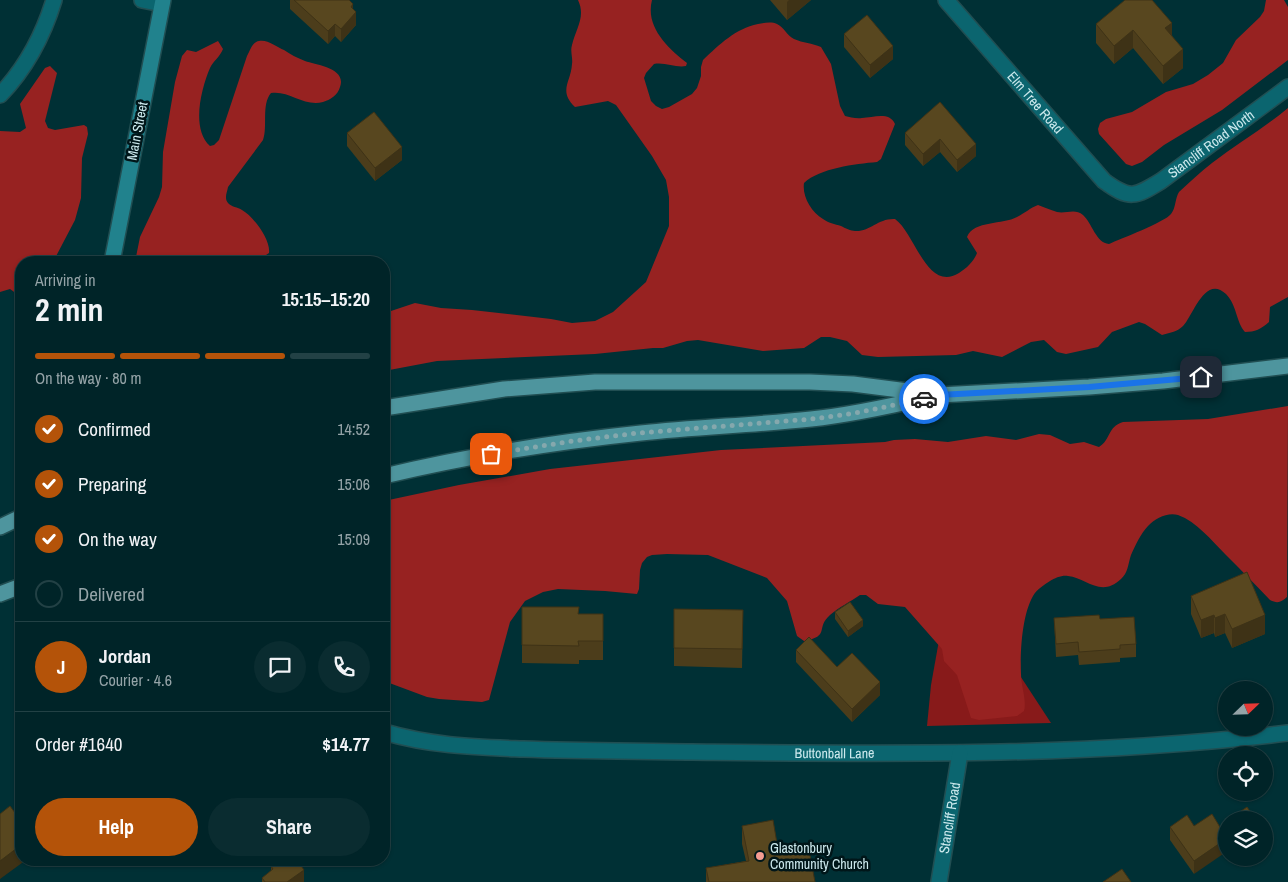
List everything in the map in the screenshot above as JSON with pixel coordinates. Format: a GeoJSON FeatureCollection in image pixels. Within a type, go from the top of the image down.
{"type":"FeatureCollection","features":[{"type":"Feature","properties":{"kind":"main road","name":"Main Street"},"geometry":{"type":"LineString","coordinates":[[113,256],[162,2]]}},
{"type":"Feature","properties":{"kind":"main road"},"geometry":{"type":"LineString","coordinates":[[390,475],[508,451],[573,441],[704,427],[812,419],[897,405],[939,395],[1163,381],[1288,366]]}},
{"type":"Feature","properties":{"kind":"main road"},"geometry":{"type":"LineString","coordinates":[[390,407],[504,389],[595,382],[810,382],[853,384],[939,395]]}},
{"type":"Feature","properties":{"kind":"main road"},"geometry":{"type":"LineString","coordinates":[[0,527],[15,520]]}},
{"type":"Feature","properties":{"kind":"main road"},"geometry":{"type":"LineString","coordinates":[[0,594],[15,588]]}},
{"type":"Feature","properties":{"kind":"street"},"geometry":{"type":"LineString","coordinates":[[0,95],[13,81],[30,56],[44,29],[54,0]]}},
{"type":"Feature","properties":{"kind":"street"},"geometry":{"type":"LineString","coordinates":[[142,0],[162,2]]}},
{"type":"Feature","properties":{"kind":"street","name":"Elm Tree Road"},"geometry":{"type":"LineString","coordinates":[[946,0],[1104,181],[1118,191],[1131,196]]}},
{"type":"Feature","properties":{"kind":"street","name":"Stancliff Road North"},"geometry":{"type":"LineString","coordinates":[[1131,196],[1144,192],[1161,181],[1288,87]]}},
{"type":"Feature","properties":{"kind":"street","name":"Buttonball Lane"},"geometry":{"type":"LineString","coordinates":[[390,734],[411,740],[456,746],[561,751],[960,753],[1081,750],[1217,742],[1288,733]]}},
{"type":"Feature","properties":{"kind":"street","name":"Stancliff Road"},"geometry":{"type":"LineString","coordinates":[[939,882],[960,753]]}},
{"type":"Feature","properties":{"kind":"shaded area"},"geometry":{"type":"Polygon","coordinates":[[[578,0],[652,0],[651,10],[655,28],[666,44],[687,63],[686,66],[654,64],[646,73],[644,78],[651,101],[662,109],[692,94],[697,88],[701,76],[703,60],[728,38],[742,29],[758,24],[775,23],[794,39],[821,47],[831,64],[840,106],[845,116],[858,118],[885,116],[895,124],[881,159],[877,162],[828,170],[804,183],[804,193],[808,203],[825,220],[853,231],[860,231],[889,219],[895,219],[902,226],[922,259],[930,268],[938,275],[948,277],[962,271],[976,256],[977,253],[967,237],[976,228],[1011,219],[1038,205],[1057,212],[1080,213],[1097,236],[1109,244],[1152,226],[1171,214],[1179,192],[1199,173],[1288,108],[1288,297],[1270,307],[1269,322],[1255,331],[1245,332],[1230,298],[1219,289],[1212,289],[1200,299],[1187,321],[1176,331],[1162,335],[1139,322],[1112,332],[1098,347],[1066,354],[1057,352],[1044,340],[1031,342],[1002,357],[973,351],[956,355],[878,357],[862,355],[847,341],[821,337],[804,348],[763,351],[698,340],[663,348],[595,354],[437,361],[390,370],[390,311],[415,303],[441,308],[551,319],[572,323],[595,321],[613,312],[646,282],[669,226],[669,197],[666,180],[652,156],[616,105],[608,101],[575,107],[567,96],[566,91],[572,62],[571,47],[580,22],[578,0]]]}},
{"type":"Feature","properties":{"kind":"shaded area"},"geometry":{"type":"Polygon","coordinates":[[[1266,0],[1284,0],[1288,7],[1288,60],[1222,110],[1164,145],[1142,162],[1132,166],[1126,164],[1099,134],[1100,123],[1106,119],[1132,112],[1166,92],[1193,84],[1208,75],[1223,63],[1236,40],[1260,17],[1264,11],[1266,0]]]}},
{"type":"Feature","properties":{"kind":"shaded area"},"geometry":{"type":"Polygon","coordinates":[[[218,41],[223,49],[210,68],[201,97],[199,119],[201,130],[204,139],[210,146],[219,140],[247,56],[253,45],[257,42],[269,42],[299,59],[329,68],[339,75],[341,81],[339,90],[336,95],[323,102],[303,101],[284,94],[271,93],[266,103],[263,140],[228,187],[226,199],[228,203],[246,213],[264,235],[269,248],[269,253],[264,256],[136,256],[140,237],[162,187],[163,152],[175,82],[182,56],[187,50],[196,52],[218,41]]]}},
{"type":"Feature","properties":{"kind":"shaded area"},"geometry":{"type":"Polygon","coordinates":[[[50,66],[57,73],[45,121],[48,128],[55,130],[84,125],[87,127],[88,134],[82,158],[81,198],[75,220],[56,256],[15,256],[15,293],[10,289],[0,292],[0,131],[20,132],[26,128],[20,104],[45,68],[50,66]]]}},
{"type":"Feature","properties":{"kind":"shaded area"},"geometry":{"type":"Polygon","coordinates":[[[1288,406],[1287,597],[1279,602],[1270,600],[1198,527],[1178,515],[1162,516],[1151,523],[1143,532],[1131,555],[1125,574],[1114,584],[1100,587],[1075,577],[1063,576],[1050,581],[1035,594],[1029,604],[1024,623],[1021,645],[1021,674],[1025,707],[1024,711],[1017,716],[979,720],[971,718],[957,675],[944,661],[942,649],[905,607],[878,604],[866,595],[860,595],[830,615],[817,637],[804,641],[797,636],[787,601],[767,578],[708,555],[667,554],[647,557],[642,563],[640,570],[637,594],[558,589],[543,592],[525,601],[510,622],[489,700],[482,702],[427,697],[390,683],[390,500],[550,469],[721,450],[915,439],[948,442],[986,436],[1016,440],[1039,434],[1050,435],[1070,444],[1084,442],[1099,447],[1106,441],[1114,427],[1123,422],[1208,419],[1288,406]]]}},
{"type":"Feature","properties":{"kind":"shaded area"},"geometry":{"type":"Polygon","coordinates":[[[943,618],[994,636],[1051,723],[927,726],[931,685],[943,618]]]}},
{"type":"Feature","properties":{"kind":"building"},"geometry":{"type":"Polygon","coordinates":[[[294,0],[349,0],[353,4],[351,7],[356,12],[341,29],[335,24],[328,31],[294,0]]]}},
{"type":"Feature","properties":{"kind":"building"},"geometry":{"type":"Polygon","coordinates":[[[1125,0],[1152,0],[1172,23],[1165,28],[1183,49],[1163,66],[1133,30],[1114,46],[1096,24],[1125,0]]]}},
{"type":"Feature","properties":{"kind":"building"},"geometry":{"type":"Polygon","coordinates":[[[867,15],[893,46],[870,65],[844,34],[867,15]]]}},
{"type":"Feature","properties":{"kind":"building"},"geometry":{"type":"Polygon","coordinates":[[[940,102],[976,144],[957,160],[940,139],[923,154],[905,133],[940,102]]]}},
{"type":"Feature","properties":{"kind":"building"},"geometry":{"type":"Polygon","coordinates":[[[374,112],[402,147],[375,168],[347,133],[374,112]]]}},
{"type":"Feature","properties":{"kind":"building"},"geometry":{"type":"Polygon","coordinates":[[[1247,572],[1265,615],[1232,629],[1225,614],[1215,618],[1214,615],[1201,620],[1191,596],[1247,572]]]}},
{"type":"Feature","properties":{"kind":"building"},"geometry":{"type":"Polygon","coordinates":[[[850,602],[863,620],[848,631],[835,612],[850,602]]]}},
{"type":"Feature","properties":{"kind":"building"},"geometry":{"type":"Polygon","coordinates":[[[522,607],[579,607],[578,614],[603,614],[603,641],[578,641],[579,646],[522,645],[522,607]]]}},
{"type":"Feature","properties":{"kind":"building"},"geometry":{"type":"Polygon","coordinates":[[[674,609],[743,610],[742,649],[674,648],[674,609]]]}},
{"type":"Feature","properties":{"kind":"building"},"geometry":{"type":"Polygon","coordinates":[[[1099,615],[1100,619],[1134,617],[1136,644],[1120,645],[1120,649],[1079,652],[1078,642],[1056,644],[1054,618],[1099,615]]]}},
{"type":"Feature","properties":{"kind":"building"},"geometry":{"type":"Polygon","coordinates":[[[809,637],[837,667],[852,653],[880,682],[852,709],[796,650],[809,637]]]}},
{"type":"Feature","properties":{"kind":"building"},"geometry":{"type":"Polygon","coordinates":[[[10,806],[15,813],[15,850],[0,861],[0,814],[10,806]]]}},
{"type":"Feature","properties":{"kind":"building"},"geometry":{"type":"Polygon","coordinates":[[[1247,807],[1250,811],[1241,811],[1247,807]]]}},
{"type":"Feature","properties":{"kind":"building"},"geometry":{"type":"Polygon","coordinates":[[[1212,814],[1218,824],[1218,844],[1194,861],[1170,827],[1187,815],[1194,826],[1212,814]]]}},
{"type":"Feature","properties":{"kind":"building"},"geometry":{"type":"Polygon","coordinates":[[[773,820],[779,855],[809,850],[815,882],[709,882],[706,868],[749,861],[742,826],[773,820]]]}},
{"type":"Feature","properties":{"kind":"building"},"geometry":{"type":"Polygon","coordinates":[[[271,866],[301,866],[304,870],[287,882],[265,882],[262,878],[273,869],[271,866]]]}},
{"type":"Feature","properties":{"kind":"building"},"geometry":{"type":"Polygon","coordinates":[[[1122,869],[1131,882],[1103,882],[1122,869]]]}},
{"type":"Feature","properties":{"kind":"way so far"},"geometry":{"type":"LineString","coordinates":[[491,454],[638,433],[812,419],[855,413],[924,399]]}},
{"type":"Feature","properties":{"kind":"place","name":"Glastonbury Community Church"},"geometry":{"type":"Point","coordinates":[760,856]}},
{"type":"Feature","properties":{"kind":"route"},"geometry":{"type":"LineString","coordinates":[[924,399],[939,395],[1089,387],[1201,377]]}}]}
